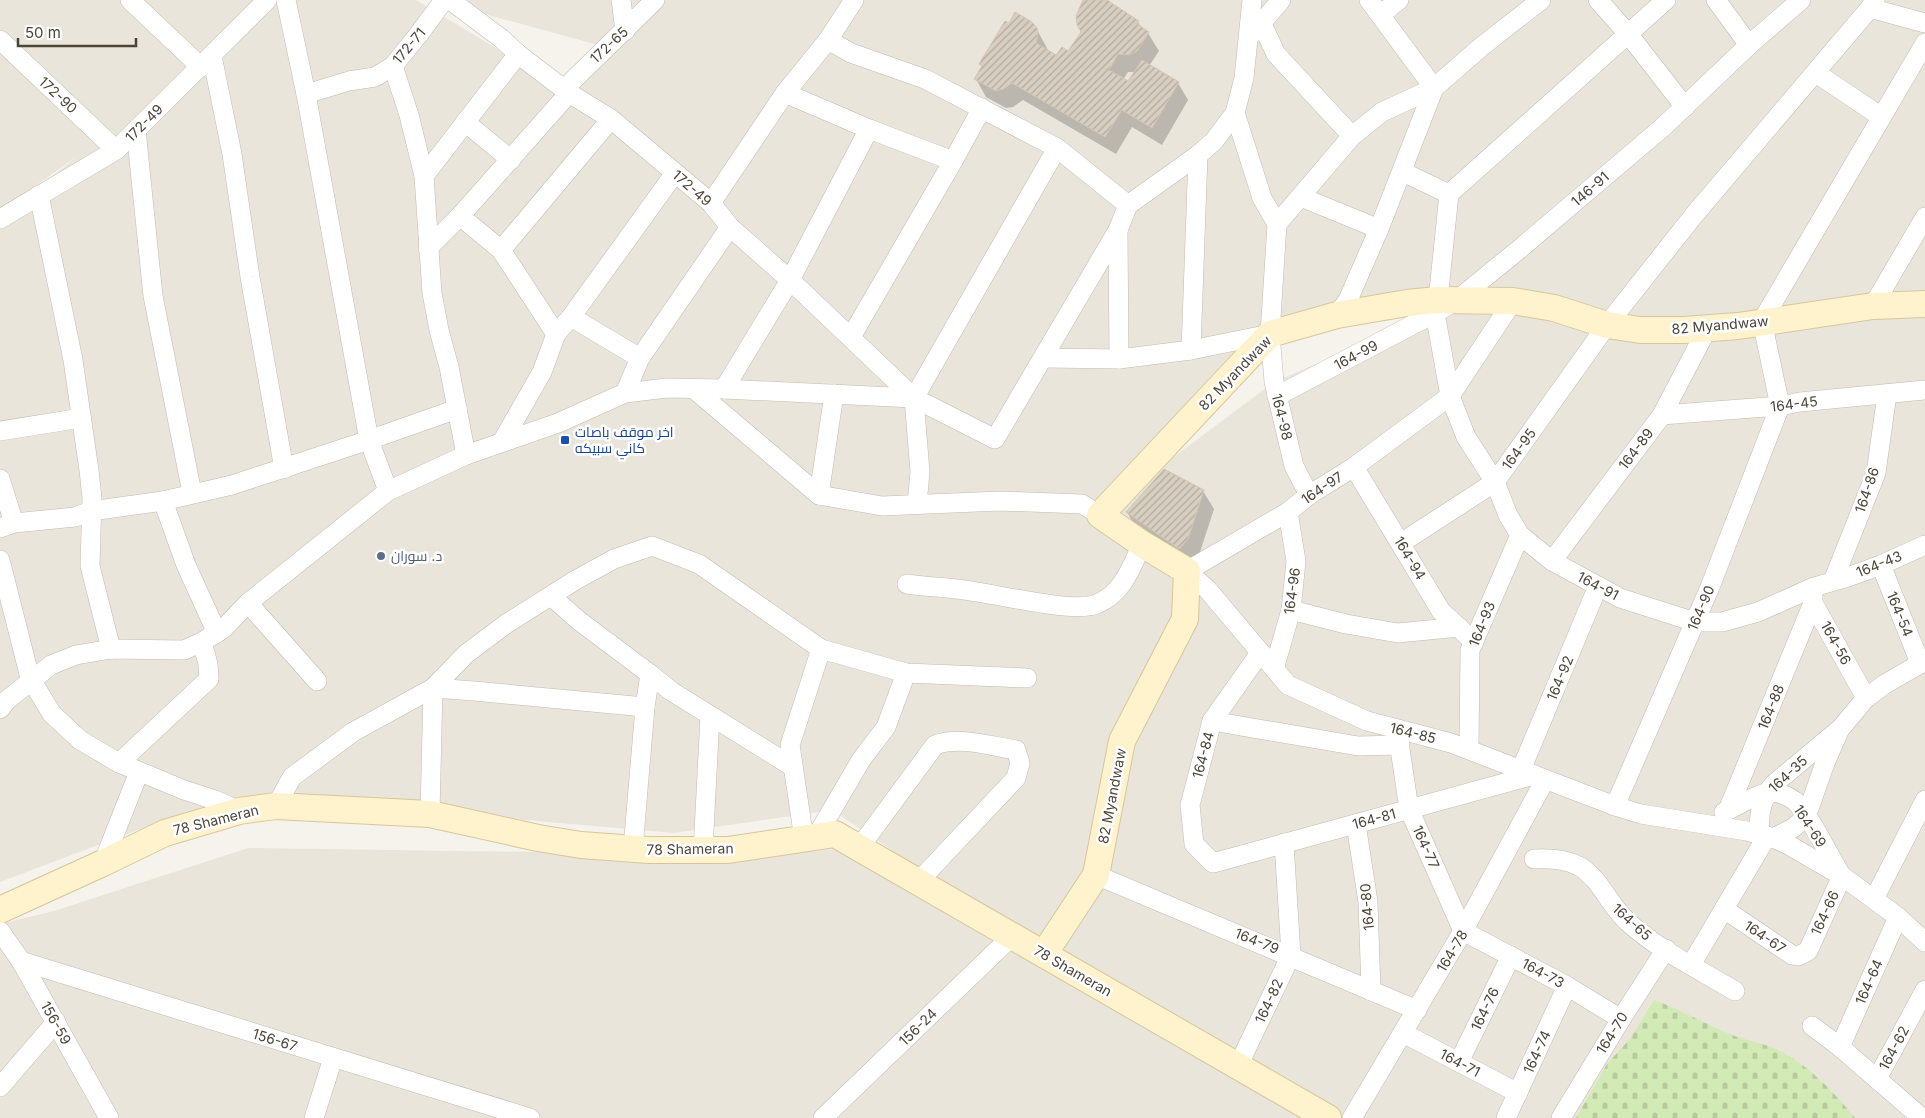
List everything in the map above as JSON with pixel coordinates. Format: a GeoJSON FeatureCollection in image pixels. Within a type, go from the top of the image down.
{"type":"FeatureCollection","features":[{"type":"Feature","properties":{"kind":"street"},"geometry":{"type":"LineString","coordinates":[[130,0],[206,61],[232,154],[250,278],[284,469]]}},
{"type":"Feature","properties":{"kind":"street","name":"172-49"},"geometry":{"type":"LineString","coordinates":[[0,219],[116,150],[267,0]]}},
{"type":"Feature","properties":{"kind":"street"},"geometry":{"type":"LineString","coordinates":[[286,0],[306,94],[369,440],[388,491]]}},
{"type":"Feature","properties":{"kind":"street","name":"172-71"},"geometry":{"type":"LineString","coordinates":[[306,94],[349,81],[375,77],[393,66],[420,34],[444,0]]}},
{"type":"Feature","properties":{"kind":"street","name":"172-49"},"geometry":{"type":"LineString","coordinates":[[450,0],[566,91],[611,119],[711,203],[730,227],[790,280],[914,398]]}},
{"type":"Feature","properties":{"kind":"street"},"geometry":{"type":"LineString","coordinates":[[621,0],[625,31]]}},
{"type":"Feature","properties":{"kind":"street","name":"172-65"},"geometry":{"type":"LineString","coordinates":[[428,248],[511,160],[566,91],[606,47],[625,31],[655,0]]}},
{"type":"Feature","properties":{"kind":"street"},"geometry":{"type":"LineString","coordinates":[[711,203],[785,93],[828,40],[854,0]]}},
{"type":"Feature","properties":{"kind":"street"},"geometry":{"type":"LineString","coordinates":[[2,701],[32,681],[51,665],[76,655],[111,649],[184,650],[210,638],[224,628],[248,603],[388,491],[466,455],[558,423],[625,393],[667,388],[914,398],[995,439],[1118,230],[1128,205],[1198,155],[1214,141],[1235,113],[1256,30],[1252,0]]}},
{"type":"Feature","properties":{"kind":"street"},"geometry":{"type":"LineString","coordinates":[[1256,30],[1281,0]]}},
{"type":"Feature","properties":{"kind":"street"},"geometry":{"type":"LineString","coordinates":[[1399,0],[1374,7],[1434,88]]}},
{"type":"Feature","properties":{"kind":"street"},"geometry":{"type":"LineString","coordinates":[[1235,113],[1262,198],[1278,224],[1352,136],[1382,112],[1434,88],[1481,47],[1540,0]]}},
{"type":"Feature","properties":{"kind":"street"},"geometry":{"type":"LineString","coordinates":[[1598,0],[1629,35],[1685,107]]}},
{"type":"Feature","properties":{"kind":"street"},"geometry":{"type":"LineString","coordinates":[[1450,396],[1443,304],[1449,194],[1666,0]]}},
{"type":"Feature","properties":{"kind":"street"},"geometry":{"type":"LineString","coordinates":[[1716,0],[1749,45]]}},
{"type":"Feature","properties":{"kind":"street","name":"146-91"},"geometry":{"type":"LineString","coordinates":[[1443,304],[1522,247],[1685,107],[1749,45],[1801,0]]}},
{"type":"Feature","properties":{"kind":"street"},"geometry":{"type":"LineString","coordinates":[[1873,4],[1925,24]]}},
{"type":"Feature","properties":{"kind":"street","name":"164-95"},"geometry":{"type":"LineString","coordinates":[[1401,543],[1495,482],[1607,325],[1694,214],[1873,4]]}},
{"type":"Feature","properties":{"kind":"street"},"geometry":{"type":"LineString","coordinates":[[1256,30],[1352,136]]}},
{"type":"Feature","properties":{"kind":"street","name":"172-90"},"geometry":{"type":"LineString","coordinates":[[0,40],[116,150]]}},
{"type":"Feature","properties":{"kind":"street"},"geometry":{"type":"LineString","coordinates":[[828,40],[851,53],[925,79],[1057,148],[1128,205]]}},
{"type":"Feature","properties":{"kind":"street"},"geometry":{"type":"LineString","coordinates":[[1780,406],[1762,321],[1880,116],[1925,43]]}},
{"type":"Feature","properties":{"kind":"street"},"geometry":{"type":"LineString","coordinates":[[424,176],[518,54]]}},
{"type":"Feature","properties":{"kind":"street"},"geometry":{"type":"LineString","coordinates":[[393,66],[409,116],[424,176],[432,293],[466,455]]}},
{"type":"Feature","properties":{"kind":"street"},"geometry":{"type":"LineString","coordinates":[[1816,73],[1880,116]]}},
{"type":"Feature","properties":{"kind":"street"},"geometry":{"type":"LineString","coordinates":[[1337,315],[1348,300],[1379,229],[1434,88]]}},
{"type":"Feature","properties":{"kind":"street"},"geometry":{"type":"LineString","coordinates":[[785,93],[869,129],[953,161]]}},
{"type":"Feature","properties":{"kind":"street"},"geometry":{"type":"LineString","coordinates":[[851,337],[982,108]]}},
{"type":"Feature","properties":{"kind":"street"},"geometry":{"type":"LineString","coordinates":[[501,250],[611,119]]}},
{"type":"Feature","properties":{"kind":"street"},"geometry":{"type":"LineString","coordinates":[[465,122],[511,160]]}},
{"type":"Feature","properties":{"kind":"street"},"geometry":{"type":"LineString","coordinates":[[724,389],[790,280],[869,129]]}},
{"type":"Feature","properties":{"kind":"street"},"geometry":{"type":"LineString","coordinates":[[136,130],[153,296],[192,493]]}},
{"type":"Feature","properties":{"kind":"street"},"geometry":{"type":"LineString","coordinates":[[917,504],[920,472],[914,398],[1057,148]]}},
{"type":"Feature","properties":{"kind":"street"},"geometry":{"type":"LineString","coordinates":[[1191,350],[1198,155]]}},
{"type":"Feature","properties":{"kind":"street"},"geometry":{"type":"LineString","coordinates":[[1402,172],[1449,194]]}},
{"type":"Feature","properties":{"kind":"street"},"geometry":{"type":"LineString","coordinates":[[502,442],[542,372],[556,334],[571,318],[675,173]]}},
{"type":"Feature","properties":{"kind":"street"},"geometry":{"type":"LineString","coordinates":[[38,195],[72,360],[81,418],[92,498],[90,566],[111,649]]}},
{"type":"Feature","properties":{"kind":"street"},"geometry":{"type":"LineString","coordinates":[[1301,197],[1379,229]]}},
{"type":"Feature","properties":{"kind":"street"},"geometry":{"type":"LineString","coordinates":[[460,216],[501,250],[556,334]]}},
{"type":"Feature","properties":{"kind":"street"},"geometry":{"type":"LineString","coordinates":[[1874,306],[1925,217]]}},
{"type":"Feature","properties":{"kind":"street","name":"164-98"},"geometry":{"type":"LineString","coordinates":[[1278,224],[1270,334],[1274,382],[1294,466],[1309,495]]}},
{"type":"Feature","properties":{"kind":"street"},"geometry":{"type":"LineString","coordinates":[[625,393],[640,358],[730,227]]}},
{"type":"Feature","properties":{"kind":"street"},"geometry":{"type":"LineString","coordinates":[[1118,230],[1119,359]]}},
{"type":"Feature","properties":{"kind":"street","name":"82 Myandwaw"},"geometry":{"type":"LineString","coordinates":[[1100,514],[1270,334],[1337,315],[1407,303],[1443,304],[1513,301],[1554,308],[1607,325],[1640,330],[1707,329],[1874,306],[1925,304]]}},
{"type":"Feature","properties":{"kind":"street","name":"164-97"},"geometry":{"type":"LineString","coordinates":[[1187,571],[1288,512],[1309,495],[1354,467],[1450,396],[1513,301]]}},
{"type":"Feature","properties":{"kind":"street","name":"164-99"},"geometry":{"type":"LineString","coordinates":[[1277,396],[1443,304]]}},
{"type":"Feature","properties":{"kind":"street"},"geometry":{"type":"LineString","coordinates":[[571,318],[640,358]]}},
{"type":"Feature","properties":{"kind":"street","name":"164-89"},"geometry":{"type":"LineString","coordinates":[[1552,561],[1662,415],[1707,329]]}},
{"type":"Feature","properties":{"kind":"street"},"geometry":{"type":"LineString","coordinates":[[1044,358],[1119,359],[1191,350],[1270,334]]}},
{"type":"Feature","properties":{"kind":"street"},"geometry":{"type":"LineString","coordinates":[[694,389],[819,494],[882,506],[1000,501],[1082,504],[1187,571]]}},
{"type":"Feature","properties":{"kind":"street","name":"164-45"},"geometry":{"type":"LineString","coordinates":[[1662,415],[1780,406],[1800,402],[1925,390]]}},
{"type":"Feature","properties":{"kind":"street"},"geometry":{"type":"LineString","coordinates":[[819,494],[834,394]]}},
{"type":"Feature","properties":{"kind":"street","name":"164-86"},"geometry":{"type":"LineString","coordinates":[[1833,581],[1876,473],[1887,394]]}},
{"type":"Feature","properties":{"kind":"street","name":"164-91"},"geometry":{"type":"LineString","coordinates":[[1450,396],[1466,437],[1495,482],[1508,515],[1520,534],[1552,561],[1620,598],[1695,622],[1722,622],[1813,595],[1833,581]]}},
{"type":"Feature","properties":{"kind":"street","name":"164-90"},"geometry":{"type":"LineString","coordinates":[[1615,806],[1710,587],[1780,406]]}},
{"type":"Feature","properties":{"kind":"street"},"geometry":{"type":"LineString","coordinates":[[0,479],[7,526],[75,517],[91,511],[163,501],[232,485],[457,409]]}},
{"type":"Feature","properties":{"kind":"street"},"geometry":{"type":"LineString","coordinates":[[0,431],[81,418]]}},
{"type":"Feature","properties":{"kind":"street","name":"164-94"},"geometry":{"type":"LineString","coordinates":[[1354,467],[1441,611],[1474,642]]}},
{"type":"Feature","properties":{"kind":"street"},"geometry":{"type":"LineString","coordinates":[[119,763],[209,679],[210,638],[163,501]]}},
{"type":"Feature","properties":{"kind":"street","name":"164-96"},"geometry":{"type":"LineString","coordinates":[[1274,669],[1291,610],[1296,561],[1288,512]]}},
{"type":"Feature","properties":{"kind":"street","name":"164-93"},"geometry":{"type":"LineString","coordinates":[[1468,749],[1470,650],[1520,534]]}},
{"type":"Feature","properties":{"kind":"street"},"geometry":{"type":"LineString","coordinates":[[906,584],[962,589],[1048,604],[1080,607],[1097,604],[1121,587],[1142,544]]}},
{"type":"Feature","properties":{"kind":"street","name":"164-43"},"geometry":{"type":"LineString","coordinates":[[1833,581],[1881,565],[1925,545]]}},
{"type":"Feature","properties":{"kind":"street"},"geometry":{"type":"LineString","coordinates":[[276,806],[292,776],[353,732],[433,688],[466,654],[506,624],[574,581],[614,559],[652,546],[699,564],[820,649],[906,673],[1026,678]]}},
{"type":"Feature","properties":{"kind":"street"},"geometry":{"type":"LineString","coordinates":[[0,560],[30,678],[52,714],[80,740],[119,763],[239,811]]}},
{"type":"Feature","properties":{"kind":"street","name":"164-54"},"geometry":{"type":"LineString","coordinates":[[1881,565],[1923,662]]}},
{"type":"Feature","properties":{"kind":"street","name":"82 Myandwaw"},"geometry":{"type":"LineString","coordinates":[[1044,954],[1096,875],[1122,741],[1185,619],[1187,571]]}},
{"type":"Feature","properties":{"kind":"street","name":"164-85"},"geometry":{"type":"LineString","coordinates":[[1187,571],[1207,589],[1288,685],[1398,737],[1451,743],[1615,806],[1641,814],[1767,836]]}},
{"type":"Feature","properties":{"kind":"street","name":"164-92"},"geometry":{"type":"LineString","coordinates":[[1534,775],[1598,586]]}},
{"type":"Feature","properties":{"kind":"street","name":"164-56"},"geometry":{"type":"LineString","coordinates":[[1813,595],[1866,698]]}},
{"type":"Feature","properties":{"kind":"street","name":"164-88"},"geometry":{"type":"LineString","coordinates":[[1728,810],[1813,595]]}},
{"type":"Feature","properties":{"kind":"street"},"geometry":{"type":"LineString","coordinates":[[551,596],[578,620],[671,691],[793,767]]}},
{"type":"Feature","properties":{"kind":"street"},"geometry":{"type":"LineString","coordinates":[[248,603],[317,681]]}},
{"type":"Feature","properties":{"kind":"street","name":"164-93"},"geometry":{"type":"LineString","coordinates":[[1291,610],[1346,624],[1398,633],[1459,627]]}},
{"type":"Feature","properties":{"kind":"street"},"geometry":{"type":"LineString","coordinates":[[810,838],[793,767],[790,745],[820,649]]}},
{"type":"Feature","properties":{"kind":"street","name":"164-84"},"geometry":{"type":"LineString","coordinates":[[1213,863],[1194,844],[1190,805],[1212,721],[1260,652]]}},
{"type":"Feature","properties":{"kind":"street","name":"164-35"},"geometry":{"type":"LineString","coordinates":[[1767,836],[1759,817],[1766,793],[1787,772],[1841,728],[1866,698],[1884,684],[1923,662]]}},
{"type":"Feature","properties":{"kind":"street"},"geometry":{"type":"LineString","coordinates":[[810,838],[861,760],[886,727],[906,673]]}},
{"type":"Feature","properties":{"kind":"street"},"geometry":{"type":"LineString","coordinates":[[633,849],[645,707],[650,674]]}},
{"type":"Feature","properties":{"kind":"street"},"geometry":{"type":"LineString","coordinates":[[433,688],[474,690],[645,707]]}},
{"type":"Feature","properties":{"kind":"street"},"geometry":{"type":"LineString","coordinates":[[430,814],[433,688]]}},
{"type":"Feature","properties":{"kind":"street"},"geometry":{"type":"LineString","coordinates":[[703,850],[710,716]]}},
{"type":"Feature","properties":{"kind":"street"},"geometry":{"type":"LineString","coordinates":[[1212,721],[1358,746],[1398,737]]}},
{"type":"Feature","properties":{"kind":"street","name":"164-35"},"geometry":{"type":"LineString","coordinates":[[1806,817],[1825,763],[1841,728]]}},
{"type":"Feature","properties":{"kind":"street","name":"164-77"},"geometry":{"type":"LineString","coordinates":[[1398,737],[1409,809],[1464,931]]}},
{"type":"Feature","properties":{"kind":"street"},"geometry":{"type":"LineString","coordinates":[[859,848],[935,745],[956,740],[1016,750],[1020,762],[1016,778],[918,882]]}},
{"type":"Feature","properties":{"kind":"street"},"geometry":{"type":"LineString","coordinates":[[103,863],[139,772]]}},
{"type":"Feature","properties":{"kind":"street","name":"164-81"},"geometry":{"type":"LineString","coordinates":[[1213,863],[1534,775]]}},
{"type":"Feature","properties":{"kind":"street","name":"164-78"},"geometry":{"type":"LineString","coordinates":[[1352,1118],[1464,931],[1534,775]]}},
{"type":"Feature","properties":{"kind":"street","name":"164-85"},"geometry":{"type":"LineString","coordinates":[[1685,821],[1717,814],[1766,793]]}},
{"type":"Feature","properties":{"kind":"street","name":"164-69"},"geometry":{"type":"LineString","coordinates":[[1766,793],[1788,797],[1800,807],[1842,876]]}},
{"type":"Feature","properties":{"kind":"street"},"geometry":{"type":"LineString","coordinates":[[1874,899],[1925,800]]}},
{"type":"Feature","properties":{"kind":"street","name":"78 Shameran"},"geometry":{"type":"LineString","coordinates":[[0,910],[165,833],[239,811],[276,806],[430,814],[538,838],[581,845],[649,850],[728,850],[835,834],[1328,1118]]}},
{"type":"Feature","properties":{"kind":"street"},"geometry":{"type":"LineString","coordinates":[[1691,964],[1767,836],[1793,828],[1806,817]]}},
{"type":"Feature","properties":{"kind":"street","name":"164-80"},"geometry":{"type":"LineString","coordinates":[[1356,824],[1368,902],[1371,990]]}},
{"type":"Feature","properties":{"kind":"street","name":"164-69"},"geometry":{"type":"LineString","coordinates":[[1767,836],[1787,844],[1842,876],[1898,917],[1925,942]]}},
{"type":"Feature","properties":{"kind":"street","name":"164-82"},"geometry":{"type":"LineString","coordinates":[[1238,1066],[1291,955],[1284,843]]}},
{"type":"Feature","properties":{"kind":"street","name":"164-65"},"geometry":{"type":"LineString","coordinates":[[1534,859],[1560,860],[1585,870],[1619,914],[1634,927],[1735,991]]}},
{"type":"Feature","properties":{"kind":"street","name":"164-79"},"geometry":{"type":"LineString","coordinates":[[1096,875],[1291,955],[1417,1010]]}},
{"type":"Feature","properties":{"kind":"street","name":"164-66"},"geometry":{"type":"LineString","coordinates":[[1808,951],[1842,876]]}},
{"type":"Feature","properties":{"kind":"street","name":"164-67"},"geometry":{"type":"LineString","coordinates":[[1724,909],[1792,955],[1798,956],[1808,951]]}},
{"type":"Feature","properties":{"kind":"street","name":"164-64"},"geometry":{"type":"LineString","coordinates":[[1840,1047],[1898,917]]}},
{"type":"Feature","properties":{"kind":"street","name":"156-59"},"geometry":{"type":"LineString","coordinates":[[0,931],[21,961],[111,1117]]}},
{"type":"Feature","properties":{"kind":"street","name":"164-73"},"geometry":{"type":"LineString","coordinates":[[1464,931],[1567,986],[1621,1019]]}},
{"type":"Feature","properties":{"kind":"street","name":"156-24"},"geometry":{"type":"LineString","coordinates":[[823,1118],[1012,936]]}},
{"type":"Feature","properties":{"kind":"street","name":"164-70"},"geometry":{"type":"LineString","coordinates":[[1561,1118],[1666,949]]}},
{"type":"Feature","properties":{"kind":"street","name":"164-76"},"geometry":{"type":"LineString","coordinates":[[1459,1062],[1511,956]]}},
{"type":"Feature","properties":{"kind":"street","name":"156-67"},"geometry":{"type":"LineString","coordinates":[[21,961],[530,1118]]}},
{"type":"Feature","properties":{"kind":"street","name":"164-74"},"geometry":{"type":"LineString","coordinates":[[1506,1118],[1567,986]]}},
{"type":"Feature","properties":{"kind":"street","name":"164-62"},"geometry":{"type":"LineString","coordinates":[[1877,1079],[1925,990]]}},
{"type":"Feature","properties":{"kind":"street"},"geometry":{"type":"LineString","coordinates":[[0,1087],[56,1022]]}},
{"type":"Feature","properties":{"kind":"street"},"geometry":{"type":"LineString","coordinates":[[1812,1026],[1840,1047],[1922,1118]]}},
{"type":"Feature","properties":{"kind":"street","name":"164-71"},"geometry":{"type":"LineString","coordinates":[[1403,1033],[1518,1093]]}},
{"type":"Feature","properties":{"kind":"street"},"geometry":{"type":"LineString","coordinates":[[314,1118],[334,1058]]}},
{"type":"Feature","properties":{"kind":"shaded area"},"geometry":{"type":"Polygon","coordinates":[[[0,0],[416,0],[564,89],[605,47],[434,0],[1925,0],[1925,1118],[0,1118],[0,924],[54,911],[248,848],[535,852],[692,857],[859,848],[1061,964],[832,810],[674,833],[274,798],[188,811],[0,882],[0,221],[76,157],[0,211],[0,0]],[[1475,293],[1353,298],[1201,388],[1104,509],[1274,382],[1436,312],[1475,293]]]}},
{"type":"Feature","properties":{"kind":"green space"},"geometry":{"type":"Polygon","coordinates":[[[1654,1000],[1727,1033],[1771,1047],[1795,1060],[1817,1077],[1855,1118],[1576,1118],[1607,1064],[1630,1039],[1654,1000]]]}},
{"type":"Feature","properties":{"kind":"building"},"geometry":{"type":"Polygon","coordinates":[[[1083,0],[1107,0],[1139,21],[1137,24],[1149,32],[1137,51],[1129,55],[1118,54],[1109,70],[1128,81],[1142,60],[1179,82],[1152,128],[1122,110],[1105,137],[1012,83],[996,91],[974,79],[982,66],[979,64],[1005,21],[1009,23],[1015,12],[1032,22],[1037,28],[1036,43],[1056,55],[1062,47],[1068,51],[1081,32],[1077,25],[1076,16],[1083,0]]]}},
{"type":"Feature","properties":{"kind":"building"},"geometry":{"type":"Polygon","coordinates":[[[1164,469],[1204,490],[1188,539],[1179,549],[1126,512],[1164,469]]]}},
{"type":"Feature","properties":{"kind":"place","name":"اخر موقف باصات كاني سبيكه"},"geometry":{"type":"Point","coordinates":[565,440]}},
{"type":"Feature","properties":{"kind":"place","name":"د. سوران"},"geometry":{"type":"Point","coordinates":[381,556]}}]}
